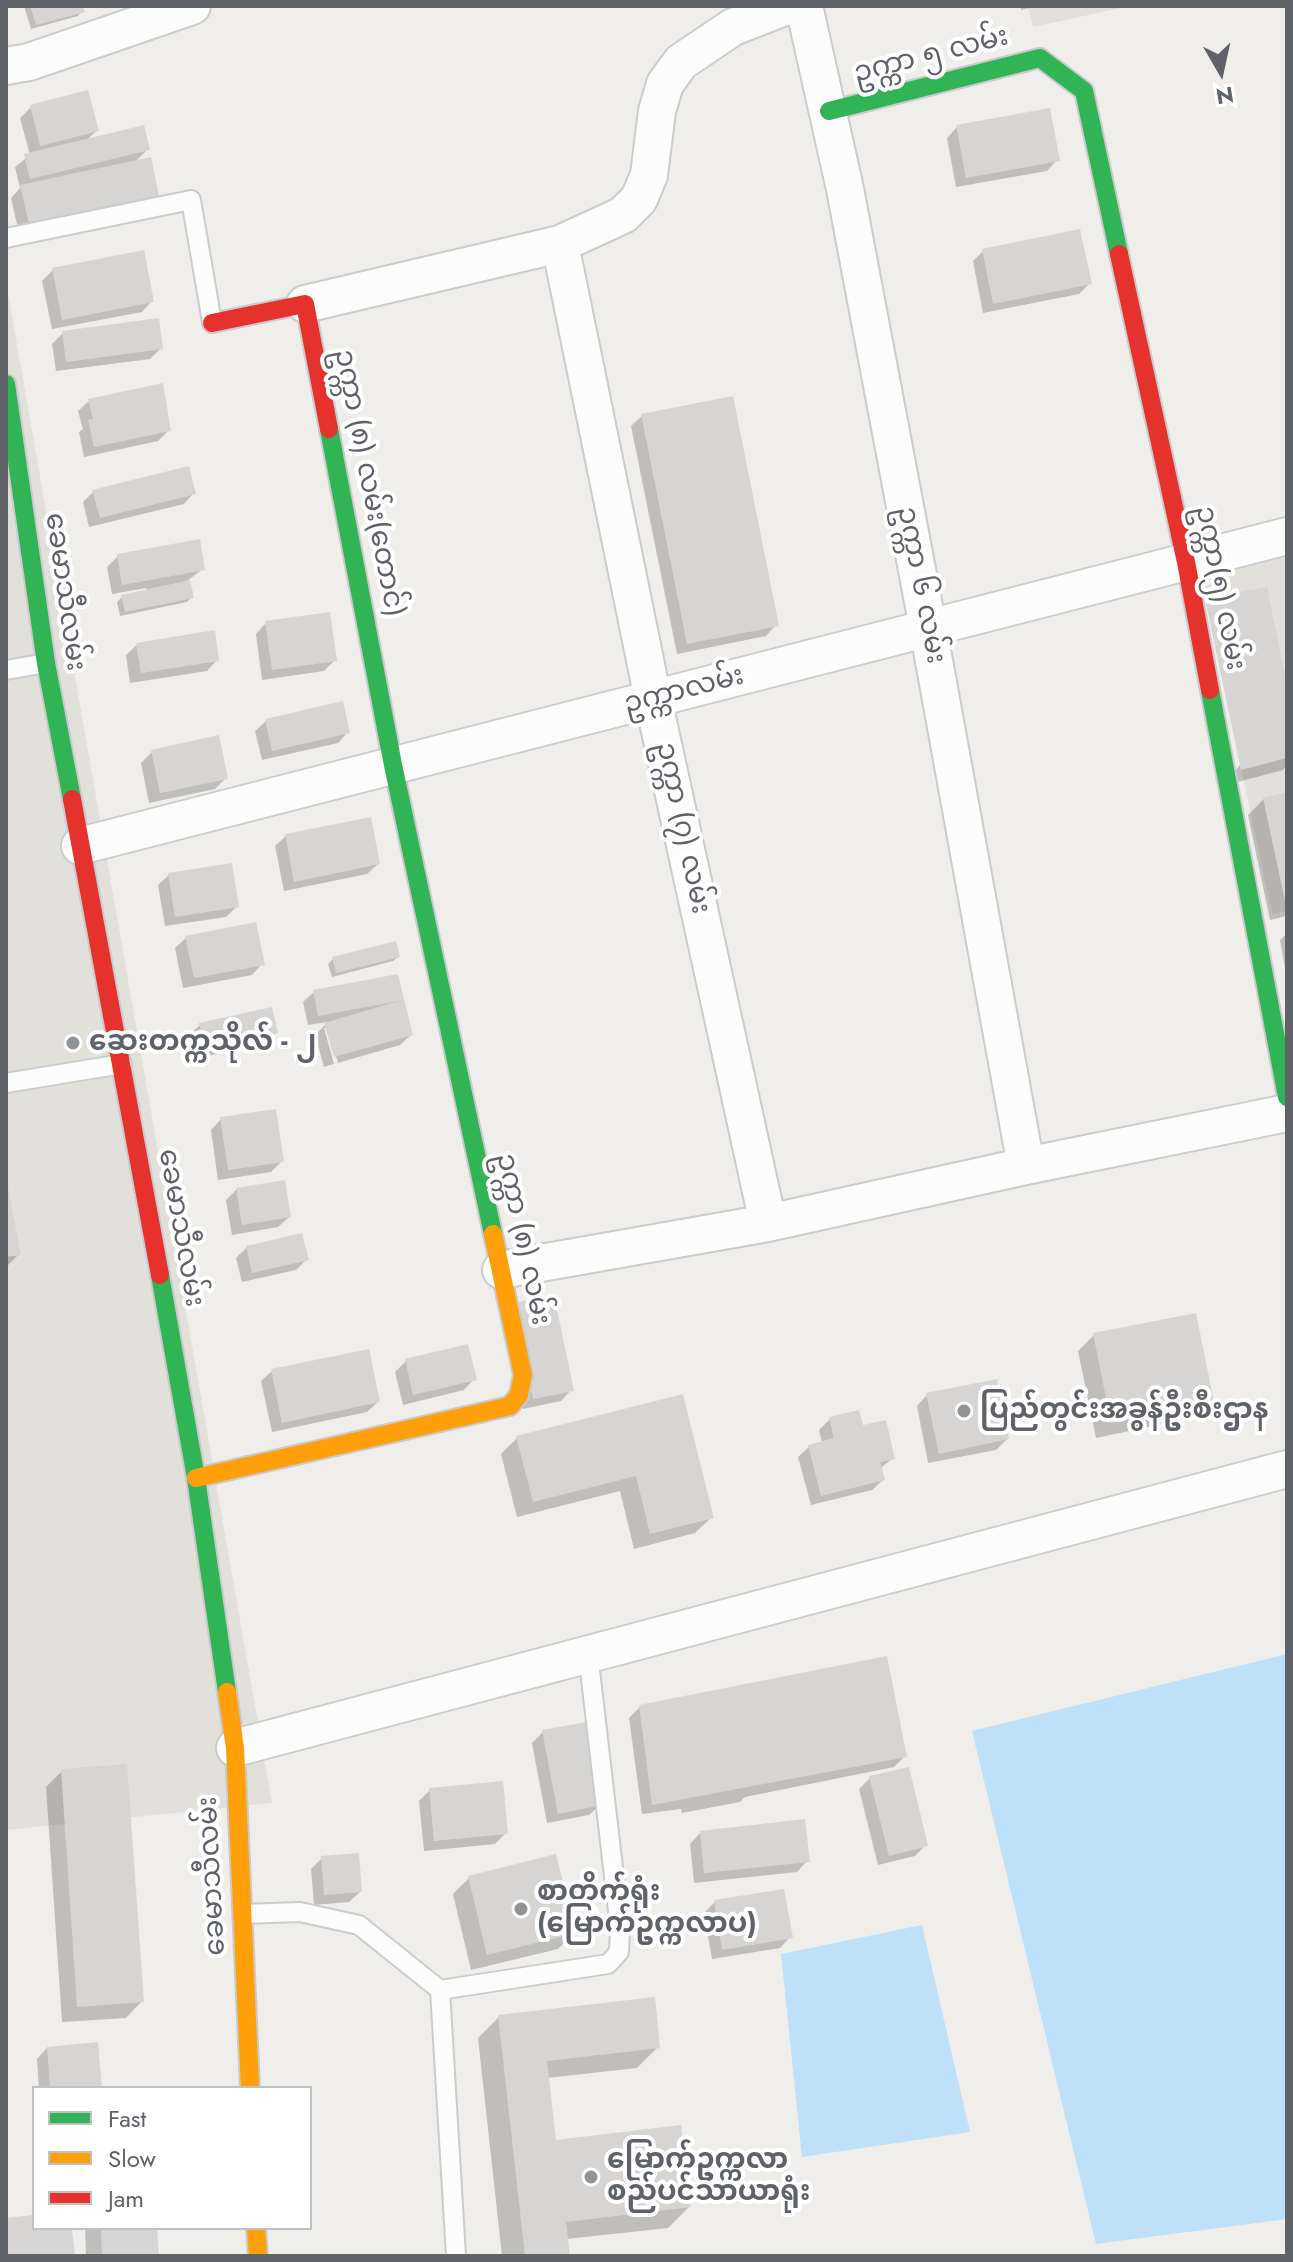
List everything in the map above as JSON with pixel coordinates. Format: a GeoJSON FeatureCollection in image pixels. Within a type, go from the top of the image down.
{"type":"FeatureCollection","features":[{"type":"Feature","properties":{"kind":"street"},"geometry":{"type":"LineString","coordinates":[[6,66],[29,62],[192,6]]}},
{"type":"Feature","properties":{"kind":"street"},"geometry":{"type":"LineString","coordinates":[[212,323],[560,244],[623,215],[639,199],[649,175],[657,111],[665,84],[681,62],[733,27],[787,6]]}},
{"type":"Feature","properties":{"kind":"street","name":"ဥက္ကာ ၆ လမ်း"},"geometry":{"type":"LineString","coordinates":[[804,6],[829,111],[928,628],[1026,1166]]}},
{"type":"Feature","properties":{"kind":"street","name":"ဥက္ကာ ၅ လမ်း"},"geometry":{"type":"LineString","coordinates":[[829,111],[1040,58],[1084,91]]}},
{"type":"Feature","properties":{"kind":"street","name":"ဥက္ကာ(၅) လမ်း"},"geometry":{"type":"LineString","coordinates":[[1084,91],[1186,562],[1287,1097]]}},
{"type":"Feature","properties":{"kind":"street","name":"ဥက္ကာ (၇) လမ်း"},"geometry":{"type":"LineString","coordinates":[[560,244],[653,699],[768,1223]]}},
{"type":"Feature","properties":{"kind":"street","name":"ဥက္ကာ (၈) လမ်း(တောင်)"},"geometry":{"type":"LineString","coordinates":[[305,304],[393,765]]}},
{"type":"Feature","properties":{"kind":"street","name":"ခေမာသီလမ်း"},"geometry":{"type":"LineString","coordinates":[[6,384],[46,663],[196,1478],[235,1748],[250,2086]]}},
{"type":"Feature","properties":{"kind":"street","name":"ဥက္ကာလမ်း"},"geometry":{"type":"LineString","coordinates":[[80,846],[1287,536]]}},
{"type":"Feature","properties":{"kind":"street","name":"ဥက္ကာ (၈) လမ်း"},"geometry":{"type":"LineString","coordinates":[[196,1478],[510,1406],[519,1395],[523,1375],[393,765]]}},
{"type":"Feature","properties":{"kind":"street"},"geometry":{"type":"LineString","coordinates":[[501,1270],[768,1223],[1287,1113]]}},
{"type":"Feature","properties":{"kind":"street"},"geometry":{"type":"LineString","coordinates":[[235,1748],[1287,1469]]}},
{"type":"Feature","properties":{"kind":"street"},"geometry":{"type":"LineString","coordinates":[[256,2230],[258,2256]]}},
{"type":"Feature","properties":{"kind":"lane"},"geometry":{"type":"LineString","coordinates":[[6,238],[191,200],[212,323]]}},
{"type":"Feature","properties":{"kind":"lane"},"geometry":{"type":"LineString","coordinates":[[6,670],[46,663]]}},
{"type":"Feature","properties":{"kind":"lane"},"geometry":{"type":"LineString","coordinates":[[6,1083],[122,1064]]}},
{"type":"Feature","properties":{"kind":"lane"},"geometry":{"type":"LineString","coordinates":[[243,1914],[300,1912],[359,1925],[440,1990],[608,1964],[619,1952],[620,1928],[588,1653]]}},
{"type":"Feature","properties":{"kind":"lane"},"geometry":{"type":"LineString","coordinates":[[440,1990],[456,2256]]}},
{"type":"Feature","properties":{"kind":"shaded area"},"geometry":{"type":"Polygon","coordinates":[[[1028,6],[1130,6],[1033,27],[1028,6]]]}},
{"type":"Feature","properties":{"kind":"shaded area","name":"ဆေးတက္ကသိုလ် - ၂"},"geometry":{"type":"Polygon","coordinates":[[[6,282],[272,1803],[6,1830],[6,282]]]}},
{"type":"Feature","properties":{"kind":"shaded area"},"geometry":{"type":"Polygon","coordinates":[[[1287,551],[1287,911],[1272,914],[1199,570],[1287,551]]]}},
{"type":"Feature","properties":{"kind":"water"},"geometry":{"type":"Polygon","coordinates":[[[1287,1654],[1287,2219],[1096,2244],[972,1731],[1287,1654]]]}},
{"type":"Feature","properties":{"kind":"water"},"geometry":{"type":"Polygon","coordinates":[[[922,1925],[970,2132],[802,2157],[781,1954],[922,1925]]]}},
{"type":"Feature","properties":{"kind":"building"},"geometry":{"type":"Polygon","coordinates":[[[30,6],[83,6],[85,12],[36,25],[30,6]]]}},
{"type":"Feature","properties":{"kind":"building"},"geometry":{"type":"Polygon","coordinates":[[[88,90],[99,131],[40,146],[30,105],[88,90]]]}},
{"type":"Feature","properties":{"kind":"building"},"geometry":{"type":"Polygon","coordinates":[[[1050,108],[1060,161],[966,178],[956,125],[1050,108]]]}},
{"type":"Feature","properties":{"kind":"building"},"geometry":{"type":"Polygon","coordinates":[[[144,125],[150,150],[30,179],[24,154],[144,125]]]}},
{"type":"Feature","properties":{"kind":"building"},"geometry":{"type":"Polygon","coordinates":[[[151,157],[159,196],[29,224],[20,185],[151,157]]]}},
{"type":"Feature","properties":{"kind":"building"},"geometry":{"type":"Polygon","coordinates":[[[1080,229],[1092,284],[993,304],[982,249],[1080,229]]]}},
{"type":"Feature","properties":{"kind":"building"},"geometry":{"type":"Polygon","coordinates":[[[144,250],[154,302],[62,320],[52,268],[144,250]]]}},
{"type":"Feature","properties":{"kind":"building"},"geometry":{"type":"Polygon","coordinates":[[[159,318],[163,349],[66,362],[62,331],[159,318]]]}},
{"type":"Feature","properties":{"kind":"building"},"geometry":{"type":"Polygon","coordinates":[[[163,383],[171,431],[94,447],[88,420],[93,419],[88,399],[163,383]]]}},
{"type":"Feature","properties":{"kind":"building"},"geometry":{"type":"Polygon","coordinates":[[[733,396],[779,626],[687,644],[641,414],[733,396]]]}},
{"type":"Feature","properties":{"kind":"building"},"geometry":{"type":"Polygon","coordinates":[[[189,466],[196,494],[100,518],[92,490],[189,466]]]}},
{"type":"Feature","properties":{"kind":"building"},"geometry":{"type":"Polygon","coordinates":[[[200,539],[205,570],[122,585],[117,554],[200,539]]]}},
{"type":"Feature","properties":{"kind":"building"},"geometry":{"type":"Polygon","coordinates":[[[190,580],[194,598],[125,612],[121,595],[190,580]]]}},
{"type":"Feature","properties":{"kind":"building"},"geometry":{"type":"Polygon","coordinates":[[[1267,587],[1287,685],[1287,758],[1241,770],[1205,598],[1267,587]]]}},
{"type":"Feature","properties":{"kind":"building"},"geometry":{"type":"Polygon","coordinates":[[[330,612],[337,661],[272,670],[265,621],[330,612]]]}},
{"type":"Feature","properties":{"kind":"building"},"geometry":{"type":"Polygon","coordinates":[[[215,630],[219,661],[141,673],[136,643],[215,630]]]}},
{"type":"Feature","properties":{"kind":"building"},"geometry":{"type":"Polygon","coordinates":[[[343,701],[350,733],[272,751],[265,719],[343,701]]]}},
{"type":"Feature","properties":{"kind":"building"},"geometry":{"type":"Polygon","coordinates":[[[219,735],[228,779],[160,793],[151,750],[219,735]]]}},
{"type":"Feature","properties":{"kind":"building"},"geometry":{"type":"Polygon","coordinates":[[[1287,792],[1287,906],[1286,906],[1263,798],[1287,792]]]}},
{"type":"Feature","properties":{"kind":"building"},"geometry":{"type":"Polygon","coordinates":[[[371,817],[380,864],[294,882],[285,834],[371,817]]]}},
{"type":"Feature","properties":{"kind":"building"},"geometry":{"type":"Polygon","coordinates":[[[232,863],[239,907],[175,917],[168,873],[232,863]]]}},
{"type":"Feature","properties":{"kind":"building"},"geometry":{"type":"Polygon","coordinates":[[[256,922],[265,965],[194,978],[185,936],[256,922]]]}},
{"type":"Feature","properties":{"kind":"building"},"geometry":{"type":"Polygon","coordinates":[[[396,941],[400,957],[336,973],[332,957],[396,941]]]}},
{"type":"Feature","properties":{"kind":"building"},"geometry":{"type":"Polygon","coordinates":[[[398,974],[413,1035],[334,1057],[324,1023],[399,1001],[318,1016],[313,990],[398,974]]]}},
{"type":"Feature","properties":{"kind":"building"},"geometry":{"type":"Polygon","coordinates":[[[272,1007],[278,1033],[205,1050],[199,1023],[272,1007]]]}},
{"type":"Feature","properties":{"kind":"building"},"geometry":{"type":"Polygon","coordinates":[[[276,1109],[284,1162],[228,1170],[220,1117],[276,1109]]]}},
{"type":"Feature","properties":{"kind":"building"},"geometry":{"type":"Polygon","coordinates":[[[6,1177],[21,1255],[6,1257],[6,1177]]]}},
{"type":"Feature","properties":{"kind":"building"},"geometry":{"type":"Polygon","coordinates":[[[285,1180],[291,1217],[242,1225],[236,1188],[285,1180]]]}},
{"type":"Feature","properties":{"kind":"building"},"geometry":{"type":"Polygon","coordinates":[[[302,1233],[309,1260],[252,1273],[246,1246],[302,1233]]]}},
{"type":"Feature","properties":{"kind":"building"},"geometry":{"type":"Polygon","coordinates":[[[554,1295],[574,1391],[533,1399],[513,1303],[554,1295]]]}},
{"type":"Feature","properties":{"kind":"building"},"geometry":{"type":"Polygon","coordinates":[[[1196,1313],[1214,1402],[1111,1423],[1093,1333],[1196,1313]]]}},
{"type":"Feature","properties":{"kind":"building"},"geometry":{"type":"Polygon","coordinates":[[[468,1344],[477,1380],[413,1395],[405,1359],[468,1344]]]}},
{"type":"Feature","properties":{"kind":"building"},"geometry":{"type":"Polygon","coordinates":[[[369,1349],[380,1402],[282,1423],[271,1369],[369,1349]]]}},
{"type":"Feature","properties":{"kind":"building"},"geometry":{"type":"Polygon","coordinates":[[[997,1379],[1009,1439],[939,1454],[926,1393],[997,1379]]]}},
{"type":"Feature","properties":{"kind":"building"},"geometry":{"type":"Polygon","coordinates":[[[683,1394],[714,1518],[650,1534],[636,1476],[533,1502],[516,1436],[683,1394]]]}},
{"type":"Feature","properties":{"kind":"building"},"geometry":{"type":"Polygon","coordinates":[[[859,1410],[863,1425],[886,1420],[895,1459],[880,1462],[885,1480],[821,1496],[808,1445],[834,1438],[829,1417],[859,1410]]]}},
{"type":"Feature","properties":{"kind":"building"},"geometry":{"type":"Polygon","coordinates":[[[887,1656],[907,1757],[652,1805],[639,1705],[887,1656]]]}},
{"type":"Feature","properties":{"kind":"building"},"geometry":{"type":"Polygon","coordinates":[[[587,1722],[602,1805],[558,1814],[542,1730],[587,1722]]]}},
{"type":"Feature","properties":{"kind":"building"},"geometry":{"type":"Polygon","coordinates":[[[127,1764],[144,2002],[77,2007],[61,1769],[127,1764]]]}},
{"type":"Feature","properties":{"kind":"building"},"geometry":{"type":"Polygon","coordinates":[[[909,1767],[928,1846],[889,1856],[869,1776],[909,1767]]]}},
{"type":"Feature","properties":{"kind":"building"},"geometry":{"type":"Polygon","coordinates":[[[503,1781],[508,1834],[434,1841],[429,1788],[503,1781]]]}},
{"type":"Feature","properties":{"kind":"building"},"geometry":{"type":"Polygon","coordinates":[[[805,1819],[810,1862],[704,1873],[700,1831],[805,1819]]]}},
{"type":"Feature","properties":{"kind":"building"},"geometry":{"type":"Polygon","coordinates":[[[359,1853],[362,1892],[324,1895],[321,1856],[359,1853]]]}},
{"type":"Feature","properties":{"kind":"building"},"geometry":{"type":"Polygon","coordinates":[[[556,1854],[576,1933],[487,1955],[468,1876],[556,1854]]]}},
{"type":"Feature","properties":{"kind":"building"},"geometry":{"type":"Polygon","coordinates":[[[784,1889],[793,1938],[722,1950],[714,1900],[784,1889]]]}},
{"type":"Feature","properties":{"kind":"building"},"geometry":{"type":"Polygon","coordinates":[[[655,1997],[660,2048],[547,2061],[556,2140],[681,2125],[691,2207],[566,2222],[570,2256],[525,2256],[498,2015],[655,1997]]]}},
{"type":"Feature","properties":{"kind":"building"},"geometry":{"type":"Polygon","coordinates":[[[98,2042],[102,2086],[50,2086],[47,2047],[98,2042]]]}},
{"type":"Feature","properties":{"kind":"building"},"geometry":{"type":"Polygon","coordinates":[[[32,2215],[32,2230],[72,2230],[75,2256],[6,2256],[6,2218],[32,2215]]]}},
{"type":"Feature","properties":{"kind":"building"},"geometry":{"type":"Polygon","coordinates":[[[101,2230],[157,2230],[159,2256],[102,2256],[101,2230]]]}},
{"type":"Feature","properties":{"kind":"traffic: fast"},"geometry":{"type":"LineString","coordinates":[[829,111],[1040,58],[1084,91],[1119,254]]}},
{"type":"Feature","properties":{"kind":"traffic: fast"},"geometry":{"type":"LineString","coordinates":[[6,384],[46,663],[72,799]]}},
{"type":"Feature","properties":{"kind":"traffic: fast"},"geometry":{"type":"LineString","coordinates":[[329,429],[393,765],[493,1234]]}},
{"type":"Feature","properties":{"kind":"traffic: fast"},"geometry":{"type":"LineString","coordinates":[[1210,690],[1287,1097]]}},
{"type":"Feature","properties":{"kind":"traffic: fast"},"geometry":{"type":"LineString","coordinates":[[160,1275],[196,1478],[227,1692]]}},
{"type":"Feature","properties":{"kind":"traffic: slow"},"geometry":{"type":"LineString","coordinates":[[196,1478],[510,1406],[519,1395],[523,1375],[493,1234]]}},
{"type":"Feature","properties":{"kind":"traffic: slow"},"geometry":{"type":"LineString","coordinates":[[227,1692],[235,1748],[250,2086]]}},
{"type":"Feature","properties":{"kind":"traffic: slow"},"geometry":{"type":"LineString","coordinates":[[256,2230],[258,2256]]}},
{"type":"Feature","properties":{"kind":"traffic: jam"},"geometry":{"type":"LineString","coordinates":[[1119,254],[1186,562],[1210,690]]}},
{"type":"Feature","properties":{"kind":"traffic: jam"},"geometry":{"type":"LineString","coordinates":[[212,323],[305,304],[329,429]]}},
{"type":"Feature","properties":{"kind":"traffic: jam"},"geometry":{"type":"LineString","coordinates":[[72,799],[160,1275]]}},
{"type":"Feature","properties":{"kind":"place","name":"ဆေးတက္ကသိုလ် - ၂"},"geometry":{"type":"Point","coordinates":[73,1043]}},
{"type":"Feature","properties":{"kind":"place","name":"ပြည်တွင်းအခွန်ဦးစီးဌာန"},"geometry":{"type":"Point","coordinates":[964,1411]}},
{"type":"Feature","properties":{"kind":"place","name":"စာတိုက်ရုံး (မြောက်ဥက္ကလာပ)"},"geometry":{"type":"Point","coordinates":[521,1909]}},
{"type":"Feature","properties":{"kind":"place","name":"မြောက်ဥက္ကလာ စည်ပင်သာယာရုံး"},"geometry":{"type":"Point","coordinates":[591,2177]}}]}
